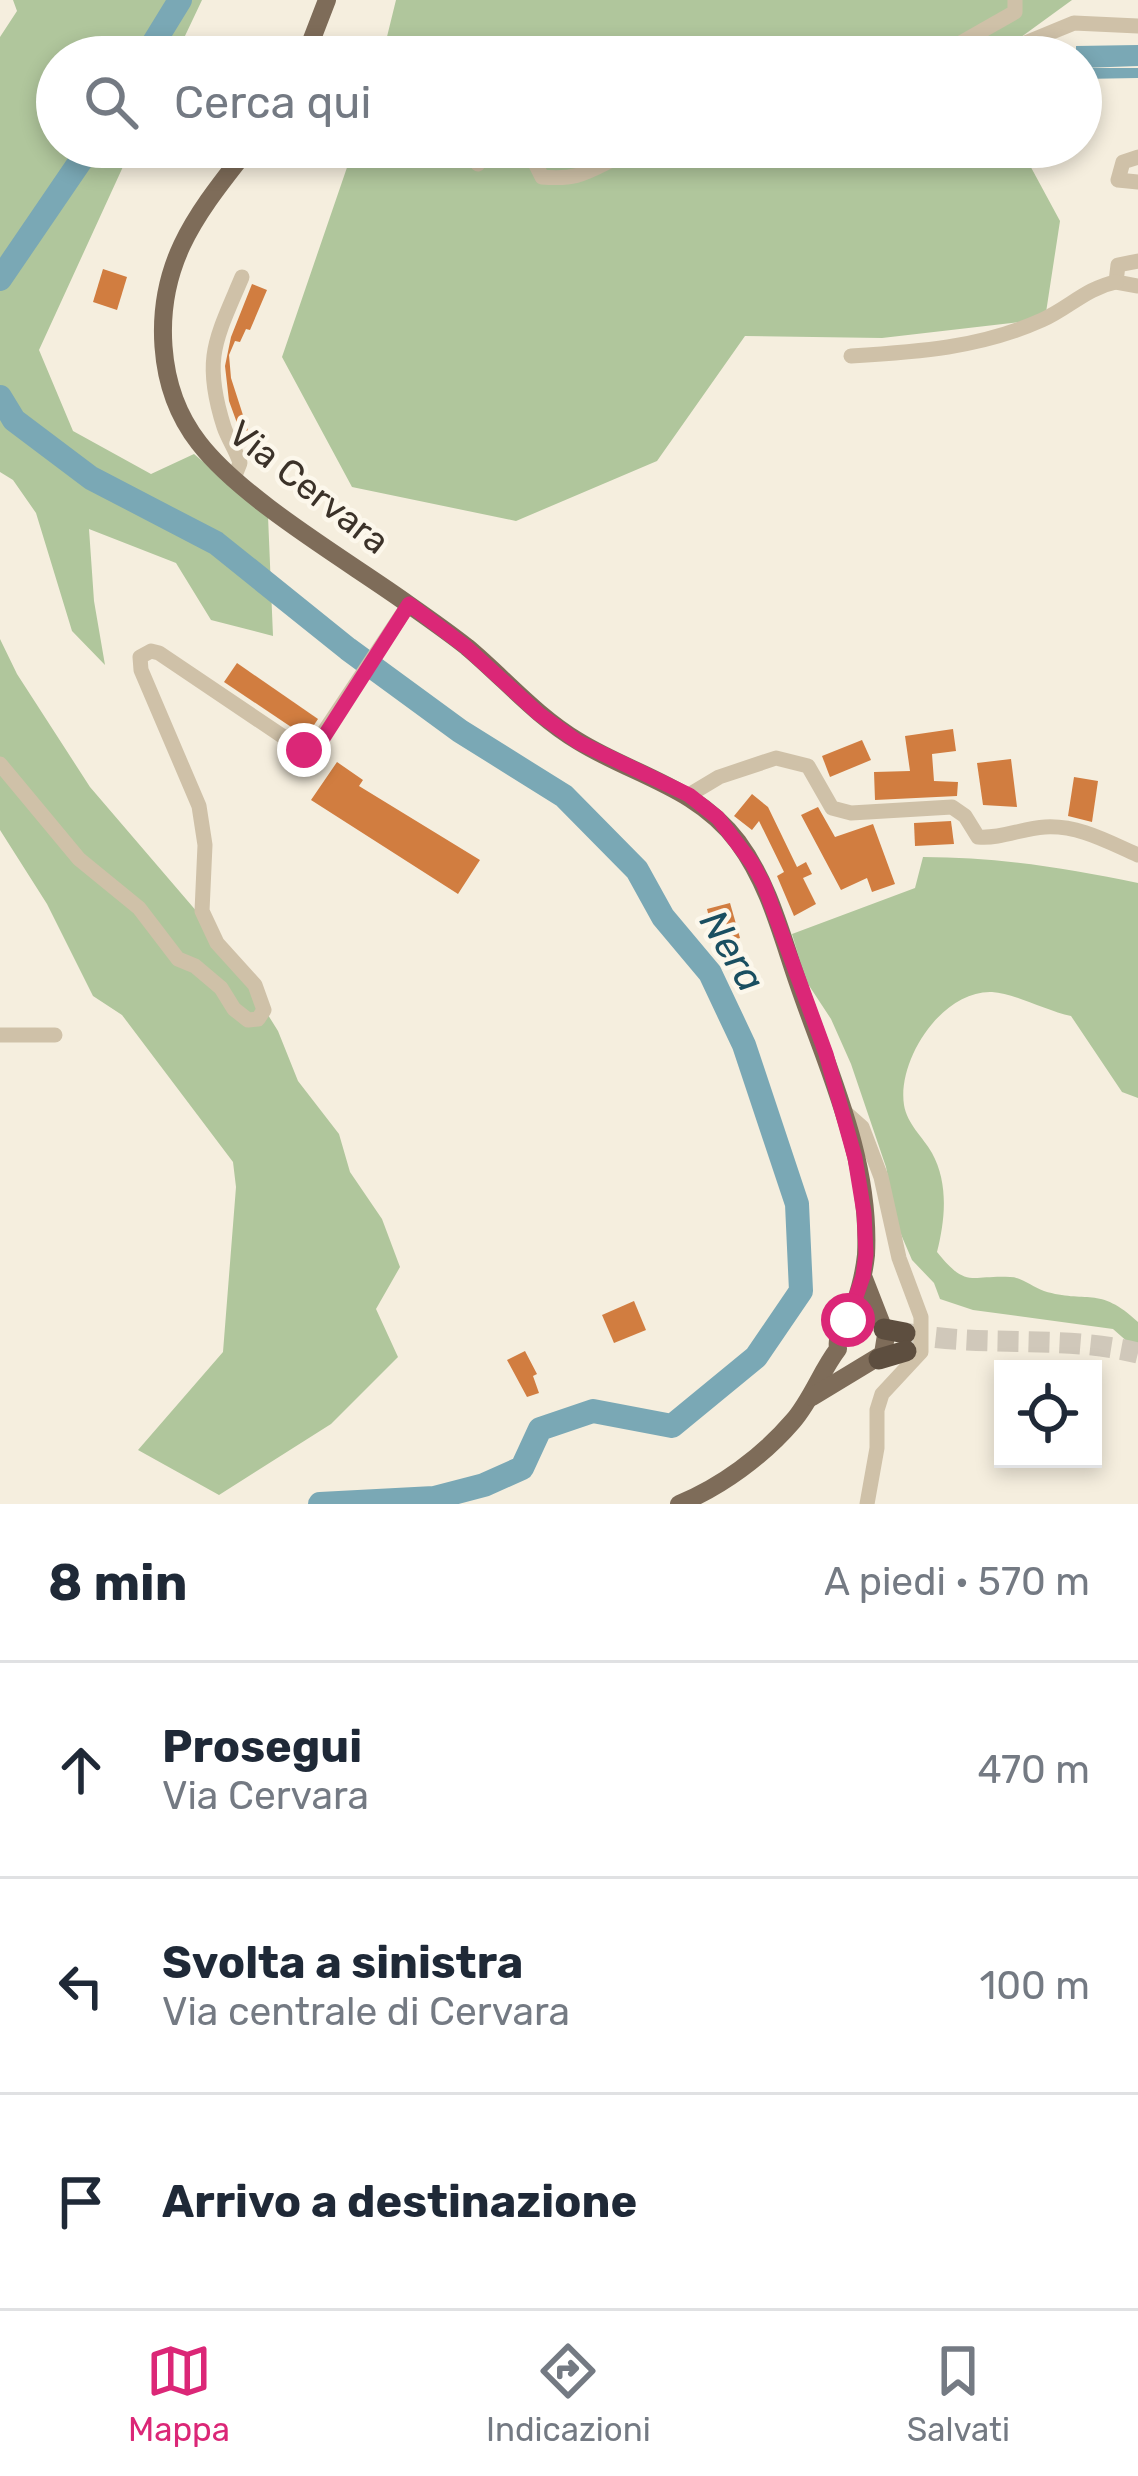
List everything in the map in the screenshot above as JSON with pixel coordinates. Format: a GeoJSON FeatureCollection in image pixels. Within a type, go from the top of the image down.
{"type":"FeatureCollection","features":[{"type":"Feature","properties":{"kind":"highway"},"geometry":{"type":"LineString","coordinates":[[869,1363],[894,1334]]}},
{"type":"Feature","properties":{"kind":"main road"},"geometry":{"type":"LineString","coordinates":[[313,36],[327,0]]}},
{"type":"Feature","properties":{"kind":"main road","name":"Via Cervara"},"geometry":{"type":"LineString","coordinates":[[233,168],[182,245],[169,283],[162,333],[169,383],[182,414],[200,443],[234,478],[466,647],[539,714],[578,742],[689,795],[737,841],[764,885],[845,1112],[864,1213],[863,1276],[848,1320]]}},
{"type":"Feature","properties":{"kind":"main road","name":"Via Cervara"},"geometry":{"type":"LineString","coordinates":[[863,1276],[894,1334]]}},
{"type":"Feature","properties":{"kind":"main road"},"geometry":{"type":"LineString","coordinates":[[679,1504],[741,1468],[792,1422],[838,1349],[839,1330],[848,1320],[861,1316],[894,1334]]}},
{"type":"Feature","properties":{"kind":"main road"},"geometry":{"type":"LineString","coordinates":[[838,1349],[848,1362],[869,1363]]}},
{"type":"Feature","properties":{"kind":"main road"},"geometry":{"type":"LineString","coordinates":[[808,1400],[869,1363]]}},
{"type":"Feature","properties":{"kind":"street"},"geometry":{"type":"LineString","coordinates":[[973,36],[1015,12],[1015,0]]}},
{"type":"Feature","properties":{"kind":"street"},"geometry":{"type":"LineString","coordinates":[[1042,36],[1074,23],[1138,26]]}},
{"type":"Feature","properties":{"kind":"street"},"geometry":{"type":"LineString","coordinates":[[1138,157],[1123,161],[1118,180],[1138,182]]}},
{"type":"Feature","properties":{"kind":"street"},"geometry":{"type":"LineString","coordinates":[[537,168],[542,177],[560,178],[600,168]]}},
{"type":"Feature","properties":{"kind":"street"},"geometry":{"type":"LineString","coordinates":[[1116,282],[1118,265],[1138,261]]}},
{"type":"Feature","properties":{"kind":"street"},"geometry":{"type":"LineString","coordinates":[[234,478],[240,463],[221,413],[213,348],[242,277]]}},
{"type":"Feature","properties":{"kind":"street"},"geometry":{"type":"LineString","coordinates":[[850,356],[962,348],[1045,320],[1095,286],[1116,282],[1138,286]]}},
{"type":"Feature","properties":{"kind":"street"},"geometry":{"type":"LineString","coordinates":[[0,764],[79,859],[139,908],[178,959],[195,966],[221,988],[234,1009],[248,1020],[258,1019],[264,1010],[255,985],[217,943],[202,911],[205,845],[199,806],[141,670],[140,657],[151,651],[159,653],[308,751],[318,746],[409,604]]}},
{"type":"Feature","properties":{"kind":"street"},"geometry":{"type":"LineString","coordinates":[[689,795],[719,777],[776,758],[808,766],[832,808],[851,813],[952,807],[978,836],[996,838],[1044,827],[1081,830],[1138,855]]}},
{"type":"Feature","properties":{"kind":"street"},"geometry":{"type":"LineString","coordinates":[[0,1035],[55,1035]]}},
{"type":"Feature","properties":{"kind":"street"},"geometry":{"type":"LineString","coordinates":[[845,1112],[862,1127],[881,1177],[899,1258],[921,1317],[921,1352],[882,1394],[877,1410],[877,1448],[867,1504]]}},
{"type":"Feature","properties":{"kind":"green space"},"geometry":{"type":"Polygon","coordinates":[[[13,0],[202,0],[185,36],[36,36],[36,168],[122,168],[39,350],[73,431],[151,474],[194,454],[268,516],[273,636],[211,620],[176,563],[89,529],[105,665],[72,631],[36,513],[13,480],[0,472],[0,37],[17,11],[13,0]]]}},
{"type":"Feature","properties":{"kind":"green space"},"geometry":{"type":"Polygon","coordinates":[[[396,0],[1072,0],[1023,36],[387,36],[396,0]]]}},
{"type":"Feature","properties":{"kind":"green space"},"geometry":{"type":"Polygon","coordinates":[[[347,168],[1031,168],[1060,221],[1045,319],[882,338],[745,336],[657,461],[516,521],[352,487],[282,357],[347,168]]]}},
{"type":"Feature","properties":{"kind":"green space"},"geometry":{"type":"Polygon","coordinates":[[[0,639],[17,674],[90,787],[222,941],[278,1031],[298,1081],[339,1134],[350,1172],[382,1219],[400,1267],[376,1309],[398,1357],[331,1424],[219,1495],[138,1450],[223,1352],[236,1187],[233,1162],[122,1015],[93,996],[47,904],[0,830],[0,639]]]}},
{"type":"Feature","properties":{"kind":"green space"},"geometry":{"type":"Polygon","coordinates":[[[923,857],[1031,864],[1138,883],[1138,1098],[1122,1092],[1071,1016],[992,992],[956,1002],[927,1031],[908,1068],[904,1105],[941,1177],[943,1215],[937,1252],[947,1264],[969,1278],[1014,1277],[1058,1295],[1113,1303],[1138,1322],[1138,1351],[1113,1329],[973,1310],[940,1299],[934,1283],[912,1260],[897,1225],[886,1167],[851,1064],[831,1019],[806,981],[792,934],[915,888],[923,857]]]}},
{"type":"Feature","properties":{"kind":"water"},"geometry":{"type":"Polygon","coordinates":[[[1138,45],[1138,66],[1102,67],[1102,46],[1138,45]]]}},
{"type":"Feature","properties":{"kind":"water"},"geometry":{"type":"Polygon","coordinates":[[[1102,68],[1138,68],[1138,78],[1102,79],[1102,68]]]}},
{"type":"Feature","properties":{"kind":"building"},"geometry":{"type":"Polygon","coordinates":[[[103,269],[127,277],[117,310],[93,302],[103,269]]]}},
{"type":"Feature","properties":{"kind":"building"},"geometry":{"type":"Polygon","coordinates":[[[252,284],[267,290],[250,330],[246,329],[240,342],[235,341],[229,355],[231,378],[251,440],[245,445],[229,401],[225,366],[252,284]]]}},
{"type":"Feature","properties":{"kind":"building"},"geometry":{"type":"Polygon","coordinates":[[[237,663],[318,719],[306,737],[224,682],[237,663]]]}},
{"type":"Feature","properties":{"kind":"building"},"geometry":{"type":"Polygon","coordinates":[[[953,729],[956,751],[932,754],[934,781],[958,782],[957,796],[875,800],[874,772],[910,771],[905,736],[953,729]]]}},
{"type":"Feature","properties":{"kind":"building"},"geometry":{"type":"Polygon","coordinates":[[[862,740],[871,760],[830,777],[822,756],[862,740]]]}},
{"type":"Feature","properties":{"kind":"building"},"geometry":{"type":"Polygon","coordinates":[[[1011,759],[1017,807],[983,805],[977,763],[1011,759]]]}},
{"type":"Feature","properties":{"kind":"building"},"geometry":{"type":"Polygon","coordinates":[[[337,762],[363,780],[359,786],[480,860],[458,894],[311,800],[337,762]]]}},
{"type":"Feature","properties":{"kind":"building"},"geometry":{"type":"Polygon","coordinates":[[[1074,777],[1098,781],[1092,822],[1068,816],[1074,777]]]}},
{"type":"Feature","properties":{"kind":"building"},"geometry":{"type":"Polygon","coordinates":[[[752,794],[768,807],[797,867],[806,862],[812,874],[803,878],[816,904],[794,916],[777,876],[784,872],[759,821],[752,830],[734,816],[752,794]]]}},
{"type":"Feature","properties":{"kind":"building"},"geometry":{"type":"Polygon","coordinates":[[[818,807],[835,837],[873,824],[895,884],[872,892],[867,878],[841,890],[801,815],[818,807]]]}},
{"type":"Feature","properties":{"kind":"building"},"geometry":{"type":"Polygon","coordinates":[[[951,821],[954,844],[915,846],[914,823],[951,821]]]}},
{"type":"Feature","properties":{"kind":"building"},"geometry":{"type":"Polygon","coordinates":[[[730,903],[740,938],[716,944],[707,909],[730,903]]]}},
{"type":"Feature","properties":{"kind":"building"},"geometry":{"type":"Polygon","coordinates":[[[634,1301],[646,1330],[614,1343],[602,1315],[634,1301]]]}},
{"type":"Feature","properties":{"kind":"building"},"geometry":{"type":"Polygon","coordinates":[[[525,1351],[537,1374],[533,1376],[539,1393],[527,1397],[507,1360],[525,1351]]]}},
{"type":"Feature","properties":{"kind":"waterway","name":"Nera"},"geometry":{"type":"LineString","coordinates":[[158,36],[180,0]]}},
{"type":"Feature","properties":{"kind":"waterway","name":"Nera"},"geometry":{"type":"LineString","coordinates":[[0,279],[76,168]]}},
{"type":"Feature","properties":{"kind":"waterway","name":"Nera"},"geometry":{"type":"LineString","coordinates":[[0,397],[14,420],[91,478],[216,543],[460,731],[564,796],[637,870],[663,917],[710,973],[744,1045],[797,1204],[801,1291],[756,1357],[672,1426],[593,1411],[540,1429],[522,1468],[484,1485],[434,1498],[320,1504]]}},
{"type":"Feature","properties":{"kind":"tunnel"},"geometry":{"type":"LineString","coordinates":[[905,1333],[1080,1344],[1138,1353]]}},
{"type":"Feature","properties":{"kind":"route"},"geometry":{"type":"LineString","coordinates":[[304,750],[318,746],[409,604],[578,742],[689,795],[718,818],[764,885],[845,1112],[864,1213],[866,1254],[848,1320]]}}]}
